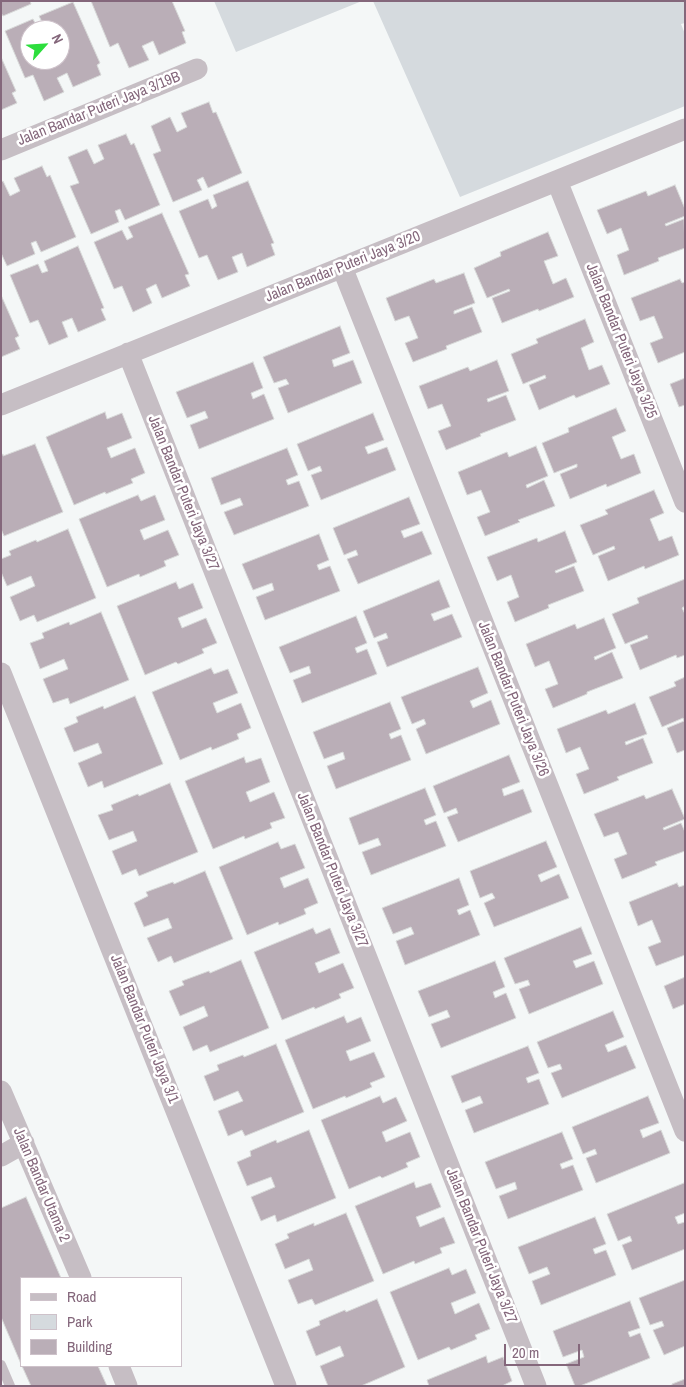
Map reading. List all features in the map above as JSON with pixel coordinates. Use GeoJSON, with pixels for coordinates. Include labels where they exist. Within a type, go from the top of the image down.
{"type":"FeatureCollection","features":[{"type":"Feature","properties":{"kind":"street","name":"Jalan Bandar Puteri Jaya 3/19B"},"geometry":{"type":"LineString","coordinates":[[1,150],[197,69]]}},
{"type":"Feature","properties":{"kind":"street","name":"Jalan Bandar Puteri Jaya 3/20"},"geometry":{"type":"LineString","coordinates":[[1,405],[685,129]]}},
{"type":"Feature","properties":{"kind":"street","name":"Jalan Bandar Puteri Jaya 3/25"},"geometry":{"type":"LineString","coordinates":[[557,181],[685,502]]}},
{"type":"Feature","properties":{"kind":"street","name":"Jalan Bandar Puteri Jaya 3/26"},"geometry":{"type":"LineString","coordinates":[[342,267],[685,1131]]}},
{"type":"Feature","properties":{"kind":"street","name":"Jalan Bandar Puteri Jaya 3/27"},"geometry":{"type":"LineString","coordinates":[[128,353],[536,1386]]}},
{"type":"Feature","properties":{"kind":"street","name":"Jalan Bandar Puteri Jaya 3/1"},"geometry":{"type":"LineString","coordinates":[[1,673],[286,1386]]}},
{"type":"Feature","properties":{"kind":"street","name":"Jalan Bandar Utama 2"},"geometry":{"type":"LineString","coordinates":[[1,1091],[81,1277]]}},
{"type":"Feature","properties":{"kind":"street"},"geometry":{"type":"LineString","coordinates":[[1,1156],[24,1143]]}},
{"type":"Feature","properties":{"kind":"street"},"geometry":{"type":"LineString","coordinates":[[119,1367],[127,1386]]}},
{"type":"Feature","properties":{"kind":"lane"},"geometry":{"type":"LineString","coordinates":[[1,1365],[10,1386]]}},
{"type":"Feature","properties":{"kind":"green space"},"geometry":{"type":"Polygon","coordinates":[[[214,1],[362,1],[236,52],[214,1]]]}},
{"type":"Feature","properties":{"kind":"green space"},"geometry":{"type":"Polygon","coordinates":[[[373,1],[685,1],[685,23],[681,24],[685,34],[685,106],[460,197],[373,1]]]}},
{"type":"Feature","properties":{"kind":"building"},"geometry":{"type":"Polygon","coordinates":[[[1,1],[30,1],[31,4],[3,16],[1,13],[1,1]]]}},
{"type":"Feature","properties":{"kind":"building"},"geometry":{"type":"Polygon","coordinates":[[[91,1],[172,1],[185,31],[182,32],[186,43],[159,55],[153,41],[142,46],[149,60],[129,68],[118,43],[110,47],[91,1]]]}},
{"type":"Feature","properties":{"kind":"building"},"geometry":{"type":"Polygon","coordinates":[[[73,2],[100,63],[97,65],[101,75],[73,87],[67,73],[57,78],[64,92],[44,101],[33,75],[25,78],[22,70],[70,70],[70,20],[41,20],[39,16],[73,2]]]}},
{"type":"Feature","properties":{"kind":"building"},"geometry":{"type":"Polygon","coordinates":[[[20,25],[20,66],[5,31],[20,25]]]}},
{"type":"Feature","properties":{"kind":"building"},"geometry":{"type":"Polygon","coordinates":[[[1,57],[16,91],[12,93],[17,103],[1,110],[1,57]]]}},
{"type":"Feature","properties":{"kind":"building"},"geometry":{"type":"Polygon","coordinates":[[[209,102],[213,113],[216,112],[242,173],[208,188],[203,177],[197,180],[202,190],[173,202],[153,154],[161,151],[151,126],[170,117],[177,132],[187,127],[181,113],[209,102]]]}},
{"type":"Feature","properties":{"kind":"building"},"geometry":{"type":"Polygon","coordinates":[[[126,134],[131,145],[134,143],[160,205],[125,220],[120,209],[115,211],[119,222],[91,234],[70,186],[79,183],[68,157],[87,149],[94,164],[104,159],[98,145],[126,134]]]}},
{"type":"Feature","properties":{"kind":"building"},"geometry":{"type":"Polygon","coordinates":[[[42,166],[47,177],[50,175],[76,237],[41,252],[36,241],[31,243],[35,254],[7,266],[1,253],[1,182],[3,181],[10,196],[20,191],[14,178],[42,166]]]}},
{"type":"Feature","properties":{"kind":"building"},"geometry":{"type":"Polygon","coordinates":[[[248,181],[274,243],[271,244],[275,255],[247,267],[242,253],[232,257],[238,272],[218,280],[207,255],[199,258],[179,211],[208,199],[212,209],[217,206],[213,195],[248,181]]]}},
{"type":"Feature","properties":{"kind":"building"},"geometry":{"type":"Polygon","coordinates":[[[675,185],[685,209],[685,216],[665,224],[666,226],[684,219],[685,248],[658,258],[659,261],[624,275],[617,255],[629,250],[621,228],[607,234],[597,210],[646,191],[648,196],[675,185]]]}},
{"type":"Feature","properties":{"kind":"building"},"geometry":{"type":"Polygon","coordinates":[[[162,213],[189,274],[185,275],[190,286],[162,298],[156,284],[146,289],[152,303],[133,312],[122,286],[114,289],[94,242],[122,230],[127,240],[133,237],[128,227],[162,213]]]}},
{"type":"Feature","properties":{"kind":"building"},"geometry":{"type":"Polygon","coordinates":[[[548,232],[558,256],[544,261],[553,284],[566,278],[574,297],[502,323],[492,298],[510,291],[509,289],[487,298],[474,268],[501,256],[500,252],[548,232]]]}},
{"type":"Feature","properties":{"kind":"building"},"geometry":{"type":"Polygon","coordinates":[[[78,246],[104,308],[101,309],[106,320],[78,332],[72,318],[62,322],[68,337],[49,345],[38,320],[30,323],[10,275],[38,264],[42,273],[48,271],[44,261],[78,246]]]}},
{"type":"Feature","properties":{"kind":"building"},"geometry":{"type":"Polygon","coordinates":[[[464,273],[475,303],[454,311],[454,314],[472,307],[482,332],[446,346],[447,349],[413,362],[405,343],[418,338],[409,316],[395,321],[386,298],[434,279],[436,283],[464,273]]]}},
{"type":"Feature","properties":{"kind":"building"},"geometry":{"type":"Polygon","coordinates":[[[680,279],[682,283],[685,282],[685,352],[658,363],[650,343],[663,338],[654,316],[640,321],[631,298],[680,279]]]}},
{"type":"Feature","properties":{"kind":"building"},"geometry":{"type":"Polygon","coordinates":[[[1,295],[19,336],[15,338],[20,349],[1,357],[1,295]]]}},
{"type":"Feature","properties":{"kind":"building"},"geometry":{"type":"Polygon","coordinates":[[[585,319],[594,342],[581,348],[589,370],[602,365],[610,384],[576,398],[574,395],[539,410],[529,385],[546,378],[545,375],[523,384],[511,354],[538,343],[536,339],[585,319]]]}},
{"type":"Feature","properties":{"kind":"building"},"geometry":{"type":"Polygon","coordinates":[[[340,326],[350,353],[332,360],[334,367],[353,360],[362,383],[288,413],[278,388],[289,384],[286,379],[274,383],[263,357],[340,326]]]}},
{"type":"Feature","properties":{"kind":"building"},"geometry":{"type":"Polygon","coordinates":[[[497,360],[509,391],[487,399],[488,402],[506,395],[516,420],[446,450],[438,431],[451,426],[442,404],[428,409],[419,386],[468,367],[470,371],[497,360]]]}},
{"type":"Feature","properties":{"kind":"building"},"geometry":{"type":"Polygon","coordinates":[[[253,362],[263,388],[251,393],[253,399],[264,394],[274,419],[199,449],[190,425],[208,418],[205,411],[187,418],[176,392],[253,362]]]}},
{"type":"Feature","properties":{"kind":"building"},"geometry":{"type":"Polygon","coordinates":[[[685,378],[685,405],[679,407],[670,384],[685,378]]]}},
{"type":"Feature","properties":{"kind":"building"},"geometry":{"type":"Polygon","coordinates":[[[616,408],[626,431],[612,437],[621,459],[634,454],[641,473],[607,487],[606,484],[570,499],[560,474],[577,467],[577,464],[554,473],[542,443],[569,432],[568,428],[616,408]]]}},
{"type":"Feature","properties":{"kind":"building"},"geometry":{"type":"Polygon","coordinates":[[[105,412],[107,419],[122,413],[132,438],[107,448],[111,458],[135,448],[145,473],[131,479],[133,483],[74,505],[46,437],[105,412]]]}},
{"type":"Feature","properties":{"kind":"building"},"geometry":{"type":"Polygon","coordinates":[[[373,413],[384,440],[365,447],[368,454],[387,447],[396,470],[321,500],[311,475],[322,471],[320,466],[308,471],[297,444],[373,413]]]}},
{"type":"Feature","properties":{"kind":"building"},"geometry":{"type":"Polygon","coordinates":[[[35,444],[63,512],[4,536],[1,529],[1,455],[3,454],[3,456],[35,444]]]}},
{"type":"Feature","properties":{"kind":"building"},"geometry":{"type":"Polygon","coordinates":[[[536,446],[548,476],[526,485],[527,488],[544,480],[555,506],[518,520],[520,522],[485,536],[477,517],[490,512],[481,490],[467,495],[458,472],[507,452],[509,457],[536,446]]]}},
{"type":"Feature","properties":{"kind":"building"},"geometry":{"type":"Polygon","coordinates":[[[287,448],[298,475],[286,480],[288,485],[299,481],[309,506],[234,535],[224,512],[243,505],[240,498],[221,505],[211,478],[287,448]]]}},
{"type":"Feature","properties":{"kind":"building"},"geometry":{"type":"Polygon","coordinates":[[[654,490],[664,513],[650,519],[659,541],[672,536],[679,555],[645,569],[644,566],[608,581],[598,556],[615,549],[614,546],[593,555],[580,525],[608,514],[605,510],[654,490]]]}},
{"type":"Feature","properties":{"kind":"building"},"geometry":{"type":"Polygon","coordinates":[[[138,495],[141,501],[155,495],[165,520],[140,530],[144,540],[168,530],[179,555],[164,561],[166,566],[140,577],[139,574],[107,587],[79,519],[138,495]]]}},
{"type":"Feature","properties":{"kind":"building"},"geometry":{"type":"Polygon","coordinates":[[[409,497],[420,524],[401,531],[404,538],[422,531],[432,554],[358,584],[347,559],[358,555],[356,550],[344,555],[333,528],[409,497]]]}},
{"type":"Feature","properties":{"kind":"building"},"geometry":{"type":"Polygon","coordinates":[[[68,529],[96,598],[37,622],[34,615],[20,621],[10,597],[35,586],[31,576],[7,586],[1,572],[1,559],[11,555],[9,551],[68,529]]]}},
{"type":"Feature","properties":{"kind":"building"},"geometry":{"type":"Polygon","coordinates":[[[565,531],[577,562],[555,571],[556,573],[574,566],[584,591],[548,605],[549,608],[515,622],[507,602],[519,597],[511,575],[497,581],[487,557],[537,538],[538,542],[565,531]]]}},
{"type":"Feature","properties":{"kind":"building"},"geometry":{"type":"Polygon","coordinates":[[[319,534],[329,560],[317,565],[319,570],[330,566],[340,591],[265,620],[256,597],[274,590],[272,583],[253,590],[242,564],[319,534]]]}},
{"type":"Feature","properties":{"kind":"building"},"geometry":{"type":"Polygon","coordinates":[[[685,579],[685,606],[682,608],[685,614],[685,655],[677,658],[676,655],[640,670],[630,645],[648,638],[647,635],[625,644],[612,614],[639,603],[637,598],[685,579]]]}},
{"type":"Feature","properties":{"kind":"building"},"geometry":{"type":"Polygon","coordinates":[[[439,580],[450,607],[431,614],[434,621],[452,614],[462,637],[387,667],[377,642],[388,638],[386,633],[374,638],[363,611],[439,580]]]}},
{"type":"Feature","properties":{"kind":"building"},"geometry":{"type":"Polygon","coordinates":[[[176,582],[179,589],[193,583],[203,608],[178,618],[182,628],[206,618],[217,643],[202,649],[204,653],[145,675],[117,606],[176,582]]]}},
{"type":"Feature","properties":{"kind":"building"},"geometry":{"type":"Polygon","coordinates":[[[101,612],[129,680],[70,704],[68,698],[53,703],[43,679],[68,669],[64,659],[40,669],[30,643],[44,638],[42,633],[69,622],[70,625],[101,612]]]}},
{"type":"Feature","properties":{"kind":"building"},"geometry":{"type":"Polygon","coordinates":[[[356,616],[367,643],[355,648],[357,653],[367,649],[377,674],[302,703],[293,680],[311,673],[309,666],[290,673],[279,647],[356,616]]]}},
{"type":"Feature","properties":{"kind":"building"},"geometry":{"type":"Polygon","coordinates":[[[604,618],[616,648],[594,657],[595,660],[612,652],[623,678],[553,708],[545,689],[558,684],[549,661],[535,667],[526,644],[575,624],[577,629],[604,618]]]}},
{"type":"Feature","properties":{"kind":"building"},"geometry":{"type":"Polygon","coordinates":[[[478,667],[488,693],[470,701],[473,708],[491,700],[500,724],[426,754],[416,729],[426,724],[424,719],[412,724],[401,697],[478,667]]]}},
{"type":"Feature","properties":{"kind":"building"},"geometry":{"type":"Polygon","coordinates":[[[211,668],[214,674],[228,669],[238,693],[213,703],[217,713],[241,703],[251,728],[237,734],[239,739],[212,750],[211,747],[180,760],[152,692],[211,668]]]}},
{"type":"Feature","properties":{"kind":"building"},"geometry":{"type":"Polygon","coordinates":[[[685,677],[685,750],[677,753],[667,728],[684,721],[683,718],[662,727],[649,697],[676,686],[674,682],[685,677]]]}},
{"type":"Feature","properties":{"kind":"building"},"geometry":{"type":"Polygon","coordinates":[[[135,696],[163,764],[104,788],[102,781],[88,787],[78,763],[102,753],[98,743],[74,752],[64,728],[78,722],[76,717],[103,706],[104,709],[135,696]]]}},
{"type":"Feature","properties":{"kind":"building"},"geometry":{"type":"Polygon","coordinates":[[[390,702],[401,729],[389,734],[391,739],[401,735],[411,760],[336,789],[327,766],[345,759],[343,752],[324,759],[313,732],[390,702]]]}},
{"type":"Feature","properties":{"kind":"building"},"geometry":{"type":"Polygon","coordinates":[[[635,703],[647,734],[625,742],[626,745],[643,738],[653,763],[617,777],[619,780],[584,794],[576,774],[589,769],[580,747],[566,753],[557,729],[606,710],[608,714],[635,703]]]}},
{"type":"Feature","properties":{"kind":"building"},"geometry":{"type":"Polygon","coordinates":[[[509,755],[520,782],[502,789],[504,796],[523,789],[532,812],[458,842],[447,817],[458,813],[456,808],[444,813],[433,786],[509,755]]]}},
{"type":"Feature","properties":{"kind":"building"},"geometry":{"type":"Polygon","coordinates":[[[244,757],[246,763],[261,758],[270,782],[246,792],[250,802],[274,792],[285,818],[270,823],[272,828],[245,839],[244,836],[213,849],[185,781],[244,757]]]}},
{"type":"Feature","properties":{"kind":"building"},"geometry":{"type":"Polygon","coordinates":[[[170,783],[198,852],[139,876],[136,869],[122,875],[112,851],[137,841],[133,831],[109,840],[98,815],[113,810],[111,805],[170,783]]]}},
{"type":"Feature","properties":{"kind":"building"},"geometry":{"type":"Polygon","coordinates":[[[425,788],[436,815],[424,820],[426,825],[436,821],[446,846],[371,875],[362,852],[381,845],[378,838],[359,845],[349,818],[425,788]]]}},
{"type":"Feature","properties":{"kind":"building"},"geometry":{"type":"Polygon","coordinates":[[[672,789],[685,819],[663,828],[664,830],[681,823],[685,832],[685,851],[655,862],[657,865],[622,879],[614,859],[627,854],[618,832],[604,837],[594,814],[644,795],[646,799],[672,789]]]}},
{"type":"Feature","properties":{"kind":"building"},"geometry":{"type":"Polygon","coordinates":[[[546,841],[557,867],[538,875],[541,882],[559,874],[569,898],[494,927],[484,903],[495,898],[492,893],[480,898],[470,871],[546,841]]]}},
{"type":"Feature","properties":{"kind":"building"},"geometry":{"type":"Polygon","coordinates":[[[278,842],[281,849],[295,844],[305,868],[280,878],[284,888],[308,878],[318,903],[304,909],[306,914],[279,925],[278,922],[247,935],[219,867],[278,842]]]}},
{"type":"Feature","properties":{"kind":"building"},"geometry":{"type":"Polygon","coordinates":[[[205,871],[233,939],[174,963],[171,956],[158,962],[147,938],[172,928],[168,918],[144,927],[134,903],[148,896],[146,892],[173,882],[174,884],[205,871]]]}},
{"type":"Feature","properties":{"kind":"building"},"geometry":{"type":"Polygon","coordinates":[[[459,878],[469,905],[457,910],[459,915],[470,910],[480,935],[405,965],[396,941],[414,934],[411,927],[393,934],[382,908],[459,878]]]}},
{"type":"Feature","properties":{"kind":"building"},"geometry":{"type":"Polygon","coordinates":[[[677,883],[679,887],[685,885],[685,955],[656,966],[648,947],[661,942],[652,920],[638,926],[629,902],[677,883]]]}},
{"type":"Feature","properties":{"kind":"building"},"geometry":{"type":"Polygon","coordinates":[[[581,927],[592,954],[573,961],[576,968],[594,961],[603,984],[529,1014],[519,989],[530,985],[528,980],[515,984],[504,958],[581,927]]]}},
{"type":"Feature","properties":{"kind":"building"},"geometry":{"type":"Polygon","coordinates":[[[313,928],[316,934],[330,928],[340,953],[315,963],[319,973],[343,963],[354,988],[339,994],[341,998],[282,1020],[254,952],[313,928]]]}},
{"type":"Feature","properties":{"kind":"building"},"geometry":{"type":"Polygon","coordinates":[[[241,960],[269,1028],[210,1052],[207,1045],[193,1051],[183,1027],[208,1016],[204,1006],[180,1016],[169,991],[184,985],[182,981],[209,971],[210,973],[241,960]]]}},
{"type":"Feature","properties":{"kind":"building"},"geometry":{"type":"Polygon","coordinates":[[[495,961],[505,987],[493,992],[495,998],[506,993],[516,1018],[441,1048],[431,1024],[450,1017],[447,1010],[429,1017],[418,991],[495,961]]]}},
{"type":"Feature","properties":{"kind":"building"},"geometry":{"type":"Polygon","coordinates":[[[685,977],[685,1004],[673,1009],[664,986],[685,977]]]}},
{"type":"Feature","properties":{"kind":"building"},"geometry":{"type":"Polygon","coordinates":[[[613,1011],[624,1037],[605,1045],[608,1052],[626,1045],[636,1068],[562,1098],[551,1073],[562,1069],[560,1064],[548,1068],[537,1042],[613,1011]]]}},
{"type":"Feature","properties":{"kind":"building"},"geometry":{"type":"Polygon","coordinates":[[[344,1016],[347,1023],[361,1017],[371,1041],[346,1051],[350,1061],[374,1052],[385,1077],[370,1083],[372,1087],[313,1109],[285,1040],[344,1016]]]}},
{"type":"Feature","properties":{"kind":"building"},"geometry":{"type":"Polygon","coordinates":[[[276,1044],[304,1112],[245,1136],[242,1130],[228,1136],[218,1111],[243,1101],[238,1091],[214,1101],[204,1076],[219,1070],[217,1065],[243,1055],[244,1057],[276,1044]]]}},
{"type":"Feature","properties":{"kind":"building"},"geometry":{"type":"Polygon","coordinates":[[[528,1046],[539,1073],[526,1078],[528,1083],[539,1079],[549,1104],[474,1133],[465,1110],[483,1103],[480,1096],[462,1103],[451,1076],[528,1046]]]}},
{"type":"Feature","properties":{"kind":"building"},"geometry":{"type":"Polygon","coordinates":[[[380,1096],[383,1103],[396,1097],[407,1121],[382,1132],[386,1142],[410,1132],[420,1157],[406,1163],[408,1167],[349,1189],[321,1120],[380,1096]]]}},
{"type":"Feature","properties":{"kind":"building"},"geometry":{"type":"Polygon","coordinates":[[[648,1096],[659,1123],[640,1130],[643,1138],[661,1130],[670,1153],[596,1183],[586,1158],[597,1154],[595,1149],[583,1154],[572,1127],[648,1096]]]}},
{"type":"Feature","properties":{"kind":"building"},"geometry":{"type":"Polygon","coordinates":[[[309,1130],[336,1198],[277,1222],[275,1215],[261,1221],[251,1197],[275,1187],[271,1177],[247,1186],[237,1162],[251,1156],[250,1151],[276,1140],[277,1143],[309,1130]]]}},
{"type":"Feature","properties":{"kind":"building"},"geometry":{"type":"Polygon","coordinates":[[[562,1132],[573,1159],[560,1164],[562,1169],[573,1165],[583,1190],[508,1219],[499,1196],[517,1189],[515,1182],[496,1189],[485,1162],[562,1132]]]}},
{"type":"Feature","properties":{"kind":"building"},"geometry":{"type":"Polygon","coordinates":[[[414,1182],[416,1188],[431,1183],[441,1207],[416,1217],[420,1227],[444,1217],[455,1243],[440,1248],[442,1253],[415,1264],[414,1261],[383,1274],[355,1206],[414,1182]]]}},
{"type":"Feature","properties":{"kind":"building"},"geometry":{"type":"Polygon","coordinates":[[[684,1183],[685,1213],[675,1217],[678,1224],[685,1222],[685,1249],[632,1270],[622,1245],[632,1241],[630,1236],[618,1241],[607,1214],[684,1183]]]}},
{"type":"Feature","properties":{"kind":"building"},"geometry":{"type":"Polygon","coordinates":[[[26,1197],[61,1277],[20,1277],[20,1362],[1,1317],[1,1208],[26,1197]]]}},
{"type":"Feature","properties":{"kind":"building"},"geometry":{"type":"Polygon","coordinates":[[[346,1213],[374,1281],[315,1305],[312,1299],[298,1304],[288,1280],[313,1270],[309,1259],[285,1269],[275,1244],[289,1238],[287,1234],[314,1223],[314,1226],[346,1213]]]}},
{"type":"Feature","properties":{"kind":"building"},"geometry":{"type":"Polygon","coordinates":[[[595,1217],[606,1244],[593,1249],[595,1254],[606,1250],[616,1275],[541,1305],[532,1281],[550,1274],[547,1267],[529,1274],[518,1247],[595,1217]]]}},
{"type":"Feature","properties":{"kind":"building"},"geometry":{"type":"Polygon","coordinates":[[[449,1268],[452,1275],[466,1269],[476,1293],[451,1303],[455,1314],[479,1303],[490,1329],[475,1335],[477,1339],[451,1350],[449,1347],[418,1360],[390,1292],[449,1268]]]}},
{"type":"Feature","properties":{"kind":"building"},"geometry":{"type":"Polygon","coordinates":[[[685,1280],[685,1346],[664,1355],[653,1330],[664,1326],[662,1321],[650,1325],[639,1298],[685,1280]]]}},
{"type":"Feature","properties":{"kind":"building"},"geometry":{"type":"Polygon","coordinates":[[[377,1299],[405,1367],[361,1386],[328,1386],[320,1366],[344,1356],[340,1346],[316,1356],[306,1331],[320,1325],[319,1321],[377,1299]]]}},
{"type":"Feature","properties":{"kind":"building"},"geometry":{"type":"Polygon","coordinates":[[[630,1301],[640,1328],[628,1332],[630,1337],[640,1333],[650,1358],[580,1386],[575,1386],[566,1364],[584,1357],[582,1350],[563,1357],[553,1331],[630,1301]]]}},
{"type":"Feature","properties":{"kind":"building"},"geometry":{"type":"Polygon","coordinates":[[[486,1356],[488,1363],[503,1357],[512,1381],[502,1386],[429,1386],[427,1380],[486,1356]]]}},
{"type":"Feature","properties":{"kind":"building"},"geometry":{"type":"Polygon","coordinates":[[[22,1367],[98,1367],[107,1386],[31,1386],[22,1367]]]}},
{"type":"Feature","properties":{"kind":"building"},"geometry":{"type":"Polygon","coordinates":[[[685,1379],[685,1386],[672,1386],[672,1384],[685,1379]]]}}]}
